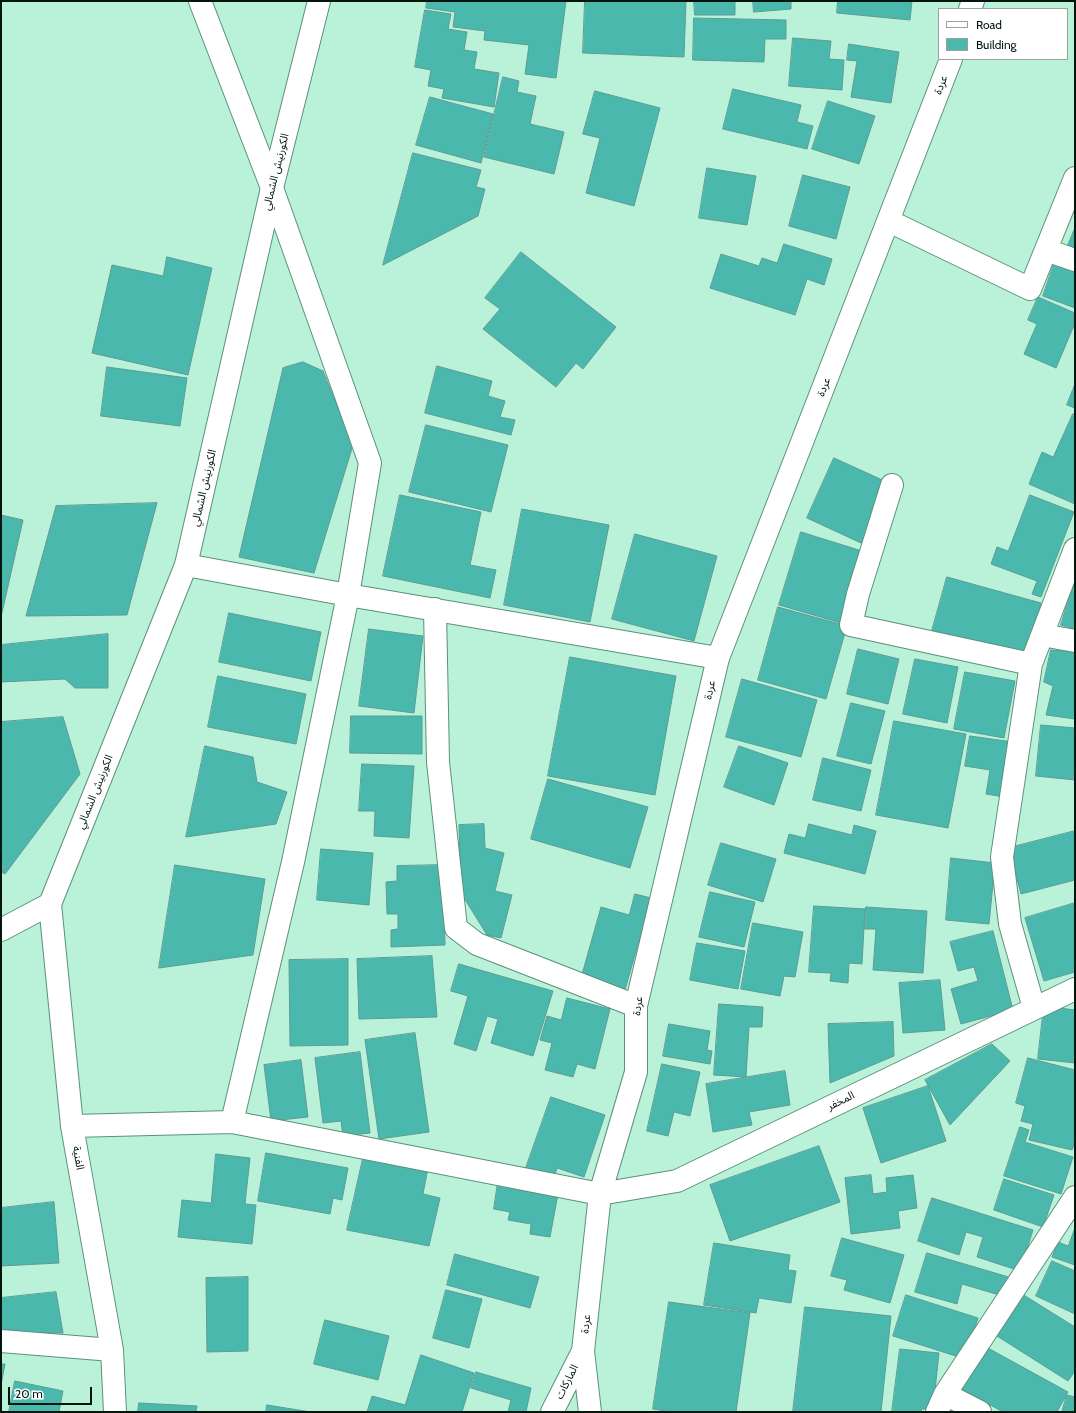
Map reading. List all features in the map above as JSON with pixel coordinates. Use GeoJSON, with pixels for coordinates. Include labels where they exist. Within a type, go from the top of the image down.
{"type":"FeatureCollection","features":[{"type":"Feature","properties":{"kind":"street"},"geometry":{"type":"LineString","coordinates":[[200,1],[272,188],[370,463],[348,596],[293,862],[232,1122]]}},
{"type":"Feature","properties":{"kind":"street","name":"الكورنيش الشمالي"},"geometry":{"type":"LineString","coordinates":[[50,904],[186,566],[272,188],[319,1]]}},
{"type":"Feature","properties":{"kind":"street","name":"عردة"},"geometry":{"type":"LineString","coordinates":[[583,1352],[600,1194],[636,1072],[636,1006],[718,658],[951,60]]}},
{"type":"Feature","properties":{"kind":"street"},"geometry":{"type":"LineString","coordinates":[[889,221],[1030,289],[1075,178]]}},
{"type":"Feature","properties":{"kind":"street"},"geometry":{"type":"LineString","coordinates":[[1046,250],[1075,260]]}},
{"type":"Feature","properties":{"kind":"street"},"geometry":{"type":"LineString","coordinates":[[892,485],[858,594],[851,625],[1031,664]]}},
{"type":"Feature","properties":{"kind":"street"},"geometry":{"type":"LineString","coordinates":[[1034,1008],[1010,924],[1002,857],[1031,664],[1075,549]]}},
{"type":"Feature","properties":{"kind":"street"},"geometry":{"type":"LineString","coordinates":[[186,566],[348,596],[435,609],[718,658]]}},
{"type":"Feature","properties":{"kind":"street"},"geometry":{"type":"LineString","coordinates":[[435,609],[438,762],[456,928],[477,944],[636,1006]]}},
{"type":"Feature","properties":{"kind":"street"},"geometry":{"type":"LineString","coordinates":[[1042,635],[1075,641]]}},
{"type":"Feature","properties":{"kind":"street"},"geometry":{"type":"LineString","coordinates":[[1,930],[50,904]]}},
{"type":"Feature","properties":{"kind":"street","name":"الفنية"},"geometry":{"type":"LineString","coordinates":[[50,904],[72,1126],[112,1350],[115,1412]]}},
{"type":"Feature","properties":{"kind":"street","name":"المخفر"},"geometry":{"type":"LineString","coordinates":[[600,1194],[677,1181],[1075,989]]}},
{"type":"Feature","properties":{"kind":"street"},"geometry":{"type":"LineString","coordinates":[[72,1126],[232,1122],[600,1194]]}},
{"type":"Feature","properties":{"kind":"street"},"geometry":{"type":"LineString","coordinates":[[980,1412],[941,1403],[1075,1197]]}},
{"type":"Feature","properties":{"kind":"street"},"geometry":{"type":"LineString","coordinates":[[1,1341],[112,1350]]}},
{"type":"Feature","properties":{"kind":"street"},"geometry":{"type":"LineString","coordinates":[[583,1352],[590,1412]]}},
{"type":"Feature","properties":{"kind":"street","name":"الماركات"},"geometry":{"type":"LineString","coordinates":[[552,1412],[583,1352]]}},
{"type":"Feature","properties":{"kind":"building"},"geometry":{"type":"Polygon","coordinates":[[[427,1],[566,1],[556,78],[525,74],[529,45],[484,40],[485,31],[453,27],[455,12],[426,8],[427,1]]]}},
{"type":"Feature","properties":{"kind":"building"},"geometry":{"type":"Polygon","coordinates":[[[585,1],[686,1],[684,57],[583,53],[585,1]]]}},
{"type":"Feature","properties":{"kind":"building"},"geometry":{"type":"Polygon","coordinates":[[[694,1],[735,1],[735,15],[695,15],[694,1]]]}},
{"type":"Feature","properties":{"kind":"building"},"geometry":{"type":"Polygon","coordinates":[[[753,1],[791,1],[791,9],[754,12],[753,1]]]}},
{"type":"Feature","properties":{"kind":"building"},"geometry":{"type":"Polygon","coordinates":[[[838,1],[912,1],[910,20],[837,13],[838,1]]]}},
{"type":"Feature","properties":{"kind":"building"},"geometry":{"type":"Polygon","coordinates":[[[425,10],[451,14],[448,29],[467,32],[464,50],[477,52],[474,69],[499,73],[494,107],[442,98],[444,89],[428,86],[431,70],[415,67],[425,10]]]}},
{"type":"Feature","properties":{"kind":"building"},"geometry":{"type":"Polygon","coordinates":[[[694,18],[786,20],[786,39],[765,39],[764,62],[693,60],[694,18]]]}},
{"type":"Feature","properties":{"kind":"building"},"geometry":{"type":"Polygon","coordinates":[[[793,38],[831,41],[829,59],[844,60],[842,90],[789,86],[793,38]]]}},
{"type":"Feature","properties":{"kind":"building"},"geometry":{"type":"Polygon","coordinates":[[[849,44],[899,52],[891,103],[851,97],[857,61],[847,60],[849,44]]]}},
{"type":"Feature","properties":{"kind":"building"},"geometry":{"type":"Polygon","coordinates":[[[503,77],[519,81],[517,92],[536,96],[530,124],[564,132],[554,174],[484,157],[503,77]]]}},
{"type":"Feature","properties":{"kind":"building"},"geometry":{"type":"Polygon","coordinates":[[[733,89],[801,105],[797,122],[813,126],[807,149],[723,129],[733,89]]]}},
{"type":"Feature","properties":{"kind":"building"},"geometry":{"type":"Polygon","coordinates":[[[595,91],[660,108],[634,206],[586,193],[600,138],[583,134],[595,91]]]}},
{"type":"Feature","properties":{"kind":"building"},"geometry":{"type":"Polygon","coordinates":[[[430,97],[493,114],[481,163],[416,145],[430,97]]]}},
{"type":"Feature","properties":{"kind":"building"},"geometry":{"type":"Polygon","coordinates":[[[828,101],[875,116],[859,164],[812,149],[828,101]]]}},
{"type":"Feature","properties":{"kind":"building"},"geometry":{"type":"Polygon","coordinates":[[[413,153],[481,170],[476,187],[485,189],[478,216],[383,265],[413,153]]]}},
{"type":"Feature","properties":{"kind":"building"},"geometry":{"type":"Polygon","coordinates":[[[707,168],[756,176],[747,225],[699,218],[707,168]]]}},
{"type":"Feature","properties":{"kind":"building"},"geometry":{"type":"Polygon","coordinates":[[[803,175],[850,187],[836,239],[789,226],[803,175]]]}},
{"type":"Feature","properties":{"kind":"building"},"geometry":{"type":"Polygon","coordinates":[[[1075,228],[1075,253],[1066,250],[1075,228]]]}},
{"type":"Feature","properties":{"kind":"building"},"geometry":{"type":"Polygon","coordinates":[[[784,244],[832,259],[824,285],[807,279],[795,315],[710,288],[721,254],[759,266],[762,258],[777,263],[784,244]]]}},
{"type":"Feature","properties":{"kind":"building"},"geometry":{"type":"Polygon","coordinates":[[[521,252],[616,327],[583,369],[576,363],[556,387],[483,329],[500,309],[485,298],[521,252]]]}},
{"type":"Feature","properties":{"kind":"building"},"geometry":{"type":"Polygon","coordinates":[[[167,257],[212,268],[188,375],[92,353],[112,265],[163,276],[167,257]]]}},
{"type":"Feature","properties":{"kind":"building"},"geometry":{"type":"Polygon","coordinates":[[[1055,261],[1075,268],[1075,308],[1043,296],[1055,261]]]}},
{"type":"Feature","properties":{"kind":"building"},"geometry":{"type":"Polygon","coordinates":[[[1038,297],[1075,313],[1075,323],[1056,368],[1024,354],[1037,324],[1028,320],[1038,297]]]}},
{"type":"Feature","properties":{"kind":"building"},"geometry":{"type":"Polygon","coordinates":[[[303,362],[323,371],[353,445],[314,573],[239,557],[283,368],[303,362]]]}},
{"type":"Feature","properties":{"kind":"building"},"geometry":{"type":"Polygon","coordinates":[[[437,366],[492,381],[488,396],[505,401],[500,417],[515,420],[511,435],[425,413],[437,366]]]}},
{"type":"Feature","properties":{"kind":"building"},"geometry":{"type":"Polygon","coordinates":[[[107,367],[187,378],[180,426],[101,416],[107,367]]]}},
{"type":"Feature","properties":{"kind":"building"},"geometry":{"type":"Polygon","coordinates":[[[1075,384],[1075,408],[1067,405],[1075,384]]]}},
{"type":"Feature","properties":{"kind":"building"},"geometry":{"type":"Polygon","coordinates":[[[1073,414],[1075,415],[1075,504],[1029,484],[1042,452],[1053,457],[1073,414]]]}},
{"type":"Feature","properties":{"kind":"building"},"geometry":{"type":"Polygon","coordinates":[[[426,425],[508,445],[491,512],[409,492],[426,425]]]}},
{"type":"Feature","properties":{"kind":"building"},"geometry":{"type":"Polygon","coordinates":[[[834,458],[889,483],[861,543],[807,518],[834,458]]]}},
{"type":"Feature","properties":{"kind":"building"},"geometry":{"type":"Polygon","coordinates":[[[400,495],[481,512],[470,565],[496,570],[490,598],[383,576],[400,495]]]}},
{"type":"Feature","properties":{"kind":"building"},"geometry":{"type":"Polygon","coordinates":[[[1030,495],[1074,512],[1041,597],[1032,594],[1037,581],[991,564],[997,547],[1008,551],[1030,495]]]}},
{"type":"Feature","properties":{"kind":"building"},"geometry":{"type":"Polygon","coordinates":[[[157,503],[127,615],[26,616],[56,506],[157,503]]]}},
{"type":"Feature","properties":{"kind":"building"},"geometry":{"type":"Polygon","coordinates":[[[522,509],[609,525],[590,622],[504,605],[522,509]]]}},
{"type":"Feature","properties":{"kind":"building"},"geometry":{"type":"Polygon","coordinates":[[[1,515],[23,520],[1,617],[1,515]]]}},
{"type":"Feature","properties":{"kind":"building"},"geometry":{"type":"Polygon","coordinates":[[[801,532],[862,551],[841,623],[779,605],[801,532]]]}},
{"type":"Feature","properties":{"kind":"building"},"geometry":{"type":"Polygon","coordinates":[[[635,534],[717,556],[694,641],[612,619],[635,534]]]}},
{"type":"Feature","properties":{"kind":"building"},"geometry":{"type":"Polygon","coordinates":[[[947,577],[1041,603],[1025,658],[932,631],[947,577]]]}},
{"type":"Feature","properties":{"kind":"building"},"geometry":{"type":"Polygon","coordinates":[[[1075,579],[1075,629],[1061,625],[1075,579]]]}},
{"type":"Feature","properties":{"kind":"building"},"geometry":{"type":"Polygon","coordinates":[[[778,607],[847,626],[826,699],[758,680],[778,607]]]}},
{"type":"Feature","properties":{"kind":"building"},"geometry":{"type":"Polygon","coordinates":[[[229,613],[321,632],[311,681],[219,662],[229,613]]]}},
{"type":"Feature","properties":{"kind":"building"},"geometry":{"type":"Polygon","coordinates":[[[369,629],[423,636],[414,713],[359,706],[369,629]]]}},
{"type":"Feature","properties":{"kind":"building"},"geometry":{"type":"Polygon","coordinates":[[[108,634],[108,688],[75,688],[65,679],[1,682],[1,645],[108,634]]]}},
{"type":"Feature","properties":{"kind":"building"},"geometry":{"type":"Polygon","coordinates":[[[858,649],[899,659],[888,704],[847,694],[858,649]]]}},
{"type":"Feature","properties":{"kind":"building"},"geometry":{"type":"Polygon","coordinates":[[[1051,650],[1075,652],[1075,719],[1046,715],[1053,686],[1044,682],[1051,650]]]}},
{"type":"Feature","properties":{"kind":"building"},"geometry":{"type":"Polygon","coordinates":[[[570,657],[676,676],[655,795],[548,776],[570,657]]]}},
{"type":"Feature","properties":{"kind":"building"},"geometry":{"type":"Polygon","coordinates":[[[915,659],[958,667],[947,723],[903,714],[915,659]]]}},
{"type":"Feature","properties":{"kind":"building"},"geometry":{"type":"Polygon","coordinates":[[[965,672],[1015,681],[1004,738],[954,729],[965,672]]]}},
{"type":"Feature","properties":{"kind":"building"},"geometry":{"type":"Polygon","coordinates":[[[218,676],[306,694],[296,744],[208,727],[218,676]]]}},
{"type":"Feature","properties":{"kind":"building"},"geometry":{"type":"Polygon","coordinates":[[[742,679],[817,700],[801,757],[726,737],[742,679]]]}},
{"type":"Feature","properties":{"kind":"building"},"geometry":{"type":"Polygon","coordinates":[[[851,703],[885,711],[871,764],[837,756],[851,703]]]}},
{"type":"Feature","properties":{"kind":"building"},"geometry":{"type":"Polygon","coordinates":[[[351,716],[422,716],[422,754],[350,753],[351,716]]]}},
{"type":"Feature","properties":{"kind":"building"},"geometry":{"type":"Polygon","coordinates":[[[63,717],[80,774],[5,874],[1,872],[1,722],[63,717]]]}},
{"type":"Feature","properties":{"kind":"building"},"geometry":{"type":"Polygon","coordinates":[[[894,721],[966,734],[948,828],[876,815],[894,721]]]}},
{"type":"Feature","properties":{"kind":"building"},"geometry":{"type":"Polygon","coordinates":[[[1041,725],[1075,728],[1075,780],[1036,776],[1041,725]]]}},
{"type":"Feature","properties":{"kind":"building"},"geometry":{"type":"Polygon","coordinates":[[[970,736],[1013,742],[1004,797],[986,794],[990,770],[965,766],[970,736]]]}},
{"type":"Feature","properties":{"kind":"building"},"geometry":{"type":"Polygon","coordinates":[[[205,746],[253,757],[257,782],[287,792],[276,824],[186,837],[205,746]]]}},
{"type":"Feature","properties":{"kind":"building"},"geometry":{"type":"Polygon","coordinates":[[[739,746],[788,763],[774,805],[724,787],[739,746]]]}},
{"type":"Feature","properties":{"kind":"building"},"geometry":{"type":"Polygon","coordinates":[[[823,758],[871,770],[861,811],[813,800],[823,758]]]}},
{"type":"Feature","properties":{"kind":"building"},"geometry":{"type":"Polygon","coordinates":[[[362,764],[414,766],[409,838],[374,836],[375,811],[359,811],[362,764]]]}},
{"type":"Feature","properties":{"kind":"building"},"geometry":{"type":"Polygon","coordinates":[[[548,779],[648,807],[630,868],[531,839],[548,779]]]}},
{"type":"Feature","properties":{"kind":"building"},"geometry":{"type":"Polygon","coordinates":[[[484,824],[485,848],[504,853],[495,891],[512,895],[501,938],[487,935],[461,893],[459,825],[484,824]]]}},
{"type":"Feature","properties":{"kind":"building"},"geometry":{"type":"Polygon","coordinates":[[[809,824],[852,835],[854,825],[876,831],[865,874],[784,853],[789,834],[805,838],[809,824]]]}},
{"type":"Feature","properties":{"kind":"building"},"geometry":{"type":"Polygon","coordinates":[[[1075,831],[1075,880],[1021,894],[1009,848],[1075,831]]]}},
{"type":"Feature","properties":{"kind":"building"},"geometry":{"type":"Polygon","coordinates":[[[721,843],[776,859],[763,902],[708,885],[721,843]]]}},
{"type":"Feature","properties":{"kind":"building"},"geometry":{"type":"Polygon","coordinates":[[[321,849],[373,853],[369,905],[317,900],[321,849]]]}},
{"type":"Feature","properties":{"kind":"building"},"geometry":{"type":"Polygon","coordinates":[[[951,858],[995,863],[989,924],[946,920],[951,858]]]}},
{"type":"Feature","properties":{"kind":"building"},"geometry":{"type":"Polygon","coordinates":[[[175,865],[265,879],[253,955],[159,968],[175,865]]]}},
{"type":"Feature","properties":{"kind":"building"},"geometry":{"type":"Polygon","coordinates":[[[443,865],[445,945],[391,947],[391,930],[398,929],[398,914],[387,914],[386,882],[397,881],[397,866],[443,865]]]}},
{"type":"Feature","properties":{"kind":"building"},"geometry":{"type":"Polygon","coordinates":[[[710,892],[755,902],[744,947],[699,937],[710,892]]]}},
{"type":"Feature","properties":{"kind":"building"},"geometry":{"type":"Polygon","coordinates":[[[635,894],[651,898],[625,990],[581,978],[601,907],[629,915],[635,894]]]}},
{"type":"Feature","properties":{"kind":"building"},"geometry":{"type":"Polygon","coordinates":[[[1075,903],[1075,972],[1044,981],[1025,918],[1075,903]]]}},
{"type":"Feature","properties":{"kind":"building"},"geometry":{"type":"Polygon","coordinates":[[[814,906],[865,909],[862,964],[849,963],[848,983],[830,981],[831,973],[809,972],[814,906]]]}},
{"type":"Feature","properties":{"kind":"building"},"geometry":{"type":"Polygon","coordinates":[[[866,907],[927,911],[923,973],[873,970],[876,929],[865,929],[866,907]]]}},
{"type":"Feature","properties":{"kind":"building"},"geometry":{"type":"Polygon","coordinates":[[[753,923],[803,932],[795,977],[784,976],[780,996],[741,989],[753,923]]]}},
{"type":"Feature","properties":{"kind":"building"},"geometry":{"type":"Polygon","coordinates":[[[993,931],[1013,1010],[961,1024],[951,989],[978,981],[974,967],[958,971],[950,942],[993,931]]]}},
{"type":"Feature","properties":{"kind":"building"},"geometry":{"type":"Polygon","coordinates":[[[697,943],[745,951],[738,989],[690,980],[697,943]]]}},
{"type":"Feature","properties":{"kind":"building"},"geometry":{"type":"Polygon","coordinates":[[[432,956],[437,1017],[359,1019],[357,959],[432,956]]]}},
{"type":"Feature","properties":{"kind":"building"},"geometry":{"type":"Polygon","coordinates":[[[348,959],[348,1045],[290,1046],[289,960],[348,959]]]}},
{"type":"Feature","properties":{"kind":"building"},"geometry":{"type":"Polygon","coordinates":[[[459,964],[553,991],[533,1056],[491,1043],[498,1019],[487,1016],[476,1051],[454,1044],[468,996],[451,991],[459,964]]]}},
{"type":"Feature","properties":{"kind":"building"},"geometry":{"type":"Polygon","coordinates":[[[940,980],[945,1030],[903,1033],[899,983],[940,980]]]}},
{"type":"Feature","properties":{"kind":"building"},"geometry":{"type":"Polygon","coordinates":[[[567,998],[610,1009],[595,1069],[577,1064],[573,1077],[545,1070],[552,1043],[540,1040],[547,1016],[561,1020],[567,998]]]}},
{"type":"Feature","properties":{"kind":"building"},"geometry":{"type":"Polygon","coordinates":[[[719,1004],[763,1007],[762,1027],[749,1027],[746,1077],[714,1075],[719,1004]]]}},
{"type":"Feature","properties":{"kind":"building"},"geometry":{"type":"Polygon","coordinates":[[[1044,1006],[1075,1010],[1075,1063],[1038,1059],[1044,1006]]]}},
{"type":"Feature","properties":{"kind":"building"},"geometry":{"type":"Polygon","coordinates":[[[893,1022],[894,1056],[830,1083],[828,1024],[893,1022]]]}},
{"type":"Feature","properties":{"kind":"building"},"geometry":{"type":"Polygon","coordinates":[[[669,1024],[710,1031],[707,1050],[712,1051],[710,1064],[663,1056],[669,1024]]]}},
{"type":"Feature","properties":{"kind":"building"},"geometry":{"type":"Polygon","coordinates":[[[415,1033],[429,1132],[379,1139],[365,1040],[415,1033]]]}},
{"type":"Feature","properties":{"kind":"building"},"geometry":{"type":"Polygon","coordinates":[[[992,1044],[1010,1061],[950,1125],[925,1080],[992,1044]]]}},
{"type":"Feature","properties":{"kind":"building"},"geometry":{"type":"Polygon","coordinates":[[[360,1052],[370,1133],[343,1136],[341,1121],[323,1123],[315,1058],[360,1052]]]}},
{"type":"Feature","properties":{"kind":"building"},"geometry":{"type":"Polygon","coordinates":[[[1028,1058],[1075,1070],[1075,1142],[1072,1150],[1029,1140],[1033,1124],[1021,1121],[1025,1106],[1016,1103],[1028,1058]]]}},
{"type":"Feature","properties":{"kind":"building"},"geometry":{"type":"Polygon","coordinates":[[[301,1060],[308,1117],[271,1121],[264,1065],[301,1060]]]}},
{"type":"Feature","properties":{"kind":"building"},"geometry":{"type":"Polygon","coordinates":[[[662,1064],[700,1072],[690,1116],[674,1112],[668,1136],[647,1131],[662,1064]]]}},
{"type":"Feature","properties":{"kind":"building"},"geometry":{"type":"Polygon","coordinates":[[[785,1071],[790,1105],[749,1112],[752,1125],[713,1132],[706,1084],[785,1071]]]}},
{"type":"Feature","properties":{"kind":"building"},"geometry":{"type":"Polygon","coordinates":[[[928,1086],[946,1141],[881,1163],[863,1108],[928,1086]]]}},
{"type":"Feature","properties":{"kind":"building"},"geometry":{"type":"Polygon","coordinates":[[[551,1097],[605,1115],[584,1177],[557,1168],[554,1178],[526,1168],[551,1097]]]}},
{"type":"Feature","properties":{"kind":"building"},"geometry":{"type":"Polygon","coordinates":[[[1020,1127],[1029,1130],[1025,1142],[1073,1157],[1061,1194],[1004,1176],[1020,1127]]]}},
{"type":"Feature","properties":{"kind":"building"},"geometry":{"type":"Polygon","coordinates":[[[819,1146],[840,1202],[730,1241],[710,1185],[819,1146]]]}},
{"type":"Feature","properties":{"kind":"building"},"geometry":{"type":"Polygon","coordinates":[[[266,1153],[348,1168],[342,1200],[333,1198],[330,1214],[258,1201],[266,1153]]]}},
{"type":"Feature","properties":{"kind":"building"},"geometry":{"type":"Polygon","coordinates":[[[216,1154],[250,1158],[245,1204],[256,1205],[252,1244],[178,1237],[182,1200],[211,1203],[216,1154]]]}},
{"type":"Feature","properties":{"kind":"building"},"geometry":{"type":"Polygon","coordinates":[[[364,1154],[428,1168],[423,1194],[440,1198],[429,1246],[347,1230],[364,1154]]]}},
{"type":"Feature","properties":{"kind":"building"},"geometry":{"type":"Polygon","coordinates":[[[871,1175],[873,1194],[887,1192],[886,1178],[913,1175],[917,1208],[898,1211],[900,1228],[851,1234],[845,1178],[871,1175]]]}},
{"type":"Feature","properties":{"kind":"building"},"geometry":{"type":"Polygon","coordinates":[[[1004,1179],[1054,1195],[1043,1227],[994,1210],[1004,1179]]]}},
{"type":"Feature","properties":{"kind":"building"},"geometry":{"type":"Polygon","coordinates":[[[498,1182],[558,1194],[550,1237],[530,1234],[531,1224],[508,1220],[510,1212],[494,1209],[498,1182]]]}},
{"type":"Feature","properties":{"kind":"building"},"geometry":{"type":"Polygon","coordinates":[[[932,1198],[1033,1230],[1020,1271],[977,1257],[983,1237],[966,1232],[959,1255],[918,1241],[932,1198]]]}},
{"type":"Feature","properties":{"kind":"building"},"geometry":{"type":"Polygon","coordinates":[[[54,1202],[59,1263],[1,1266],[1,1208],[54,1202]]]}},
{"type":"Feature","properties":{"kind":"building"},"geometry":{"type":"Polygon","coordinates":[[[1075,1228],[1075,1265],[1052,1257],[1058,1242],[1068,1246],[1075,1228]]]}},
{"type":"Feature","properties":{"kind":"building"},"geometry":{"type":"Polygon","coordinates":[[[842,1238],[904,1255],[890,1303],[844,1290],[847,1280],[831,1276],[842,1238]]]}},
{"type":"Feature","properties":{"kind":"building"},"geometry":{"type":"Polygon","coordinates":[[[714,1243],[790,1255],[788,1270],[796,1271],[791,1303],[759,1298],[756,1313],[704,1305],[714,1243]]]}},
{"type":"Feature","properties":{"kind":"building"},"geometry":{"type":"Polygon","coordinates":[[[927,1253],[1012,1278],[1006,1297],[962,1284],[957,1304],[915,1292],[927,1253]]]}},
{"type":"Feature","properties":{"kind":"building"},"geometry":{"type":"Polygon","coordinates":[[[455,1254],[539,1277],[530,1308],[447,1285],[455,1254]]]}},
{"type":"Feature","properties":{"kind":"building"},"geometry":{"type":"Polygon","coordinates":[[[1052,1261],[1075,1271],[1075,1314],[1036,1296],[1052,1261]]]}},
{"type":"Feature","properties":{"kind":"building"},"geometry":{"type":"Polygon","coordinates":[[[248,1277],[248,1351],[207,1352],[206,1278],[248,1277]]]}},
{"type":"Feature","properties":{"kind":"building"},"geometry":{"type":"Polygon","coordinates":[[[446,1290],[482,1299],[469,1348],[433,1338],[446,1290]]]}},
{"type":"Feature","properties":{"kind":"building"},"geometry":{"type":"Polygon","coordinates":[[[56,1292],[63,1333],[1,1332],[1,1298],[56,1292]]]}},
{"type":"Feature","properties":{"kind":"building"},"geometry":{"type":"Polygon","coordinates":[[[1022,1294],[1075,1327],[1075,1371],[1068,1381],[997,1336],[1022,1294]]]}},
{"type":"Feature","properties":{"kind":"building"},"geometry":{"type":"Polygon","coordinates":[[[906,1295],[978,1318],[965,1359],[893,1336],[906,1295]]]}},
{"type":"Feature","properties":{"kind":"building"},"geometry":{"type":"Polygon","coordinates":[[[669,1302],[750,1313],[736,1412],[671,1412],[653,1409],[669,1302]]]}},
{"type":"Feature","properties":{"kind":"building"},"geometry":{"type":"Polygon","coordinates":[[[805,1307],[891,1316],[881,1412],[793,1412],[805,1307]]]}},
{"type":"Feature","properties":{"kind":"building"},"geometry":{"type":"Polygon","coordinates":[[[325,1320],[389,1336],[378,1380],[314,1364],[325,1320]]]}},
{"type":"Feature","properties":{"kind":"building"},"geometry":{"type":"Polygon","coordinates":[[[986,1347],[1068,1392],[1057,1412],[1003,1412],[963,1390],[986,1347]]]}},
{"type":"Feature","properties":{"kind":"building"},"geometry":{"type":"Polygon","coordinates":[[[900,1349],[939,1353],[933,1409],[922,1409],[921,1412],[892,1412],[900,1349]]]}},
{"type":"Feature","properties":{"kind":"building"},"geometry":{"type":"Polygon","coordinates":[[[421,1355],[474,1373],[462,1412],[367,1412],[372,1396],[405,1405],[421,1355]]]}},
{"type":"Feature","properties":{"kind":"building"},"geometry":{"type":"Polygon","coordinates":[[[1,1364],[5,1364],[1,1385],[1,1364]]]}},
{"type":"Feature","properties":{"kind":"building"},"geometry":{"type":"Polygon","coordinates":[[[476,1372],[531,1388],[526,1412],[508,1412],[511,1400],[471,1388],[476,1372]]]}},
{"type":"Feature","properties":{"kind":"building"},"geometry":{"type":"Polygon","coordinates":[[[15,1381],[63,1391],[59,1412],[9,1412],[15,1381]]]}},
{"type":"Feature","properties":{"kind":"building"},"geometry":{"type":"Polygon","coordinates":[[[1067,1395],[1075,1397],[1075,1412],[1062,1412],[1067,1395]]]}},
{"type":"Feature","properties":{"kind":"building"},"geometry":{"type":"Polygon","coordinates":[[[139,1403],[197,1406],[196,1412],[138,1412],[139,1403]]]}},
{"type":"Feature","properties":{"kind":"building"},"geometry":{"type":"Polygon","coordinates":[[[267,1405],[311,1412],[266,1412],[267,1405]]]}}]}
